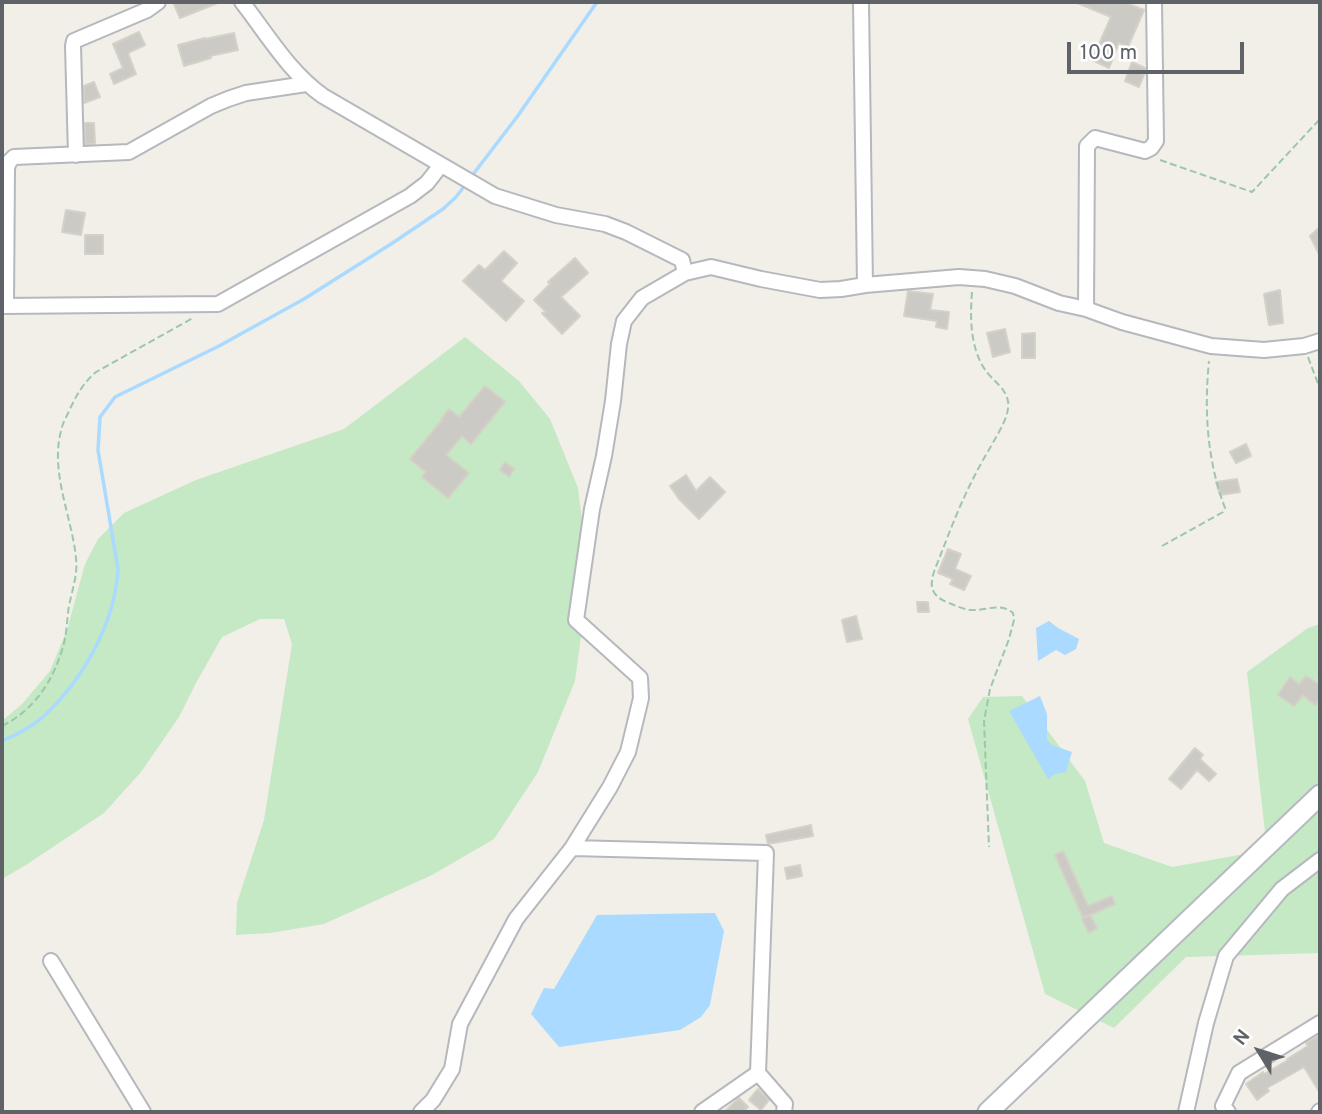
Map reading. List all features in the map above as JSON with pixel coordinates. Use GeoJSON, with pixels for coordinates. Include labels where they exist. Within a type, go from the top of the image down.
{"type":"FeatureCollection","features":[{"type":"Feature","properties":{"kind":"street"},"geometry":{"type":"LineString","coordinates":[[76,155],[74,41],[147,10],[158,2]]}},
{"type":"Feature","properties":{"kind":"street"},"geometry":{"type":"LineString","coordinates":[[242,2],[306,84],[323,96],[495,196],[556,215],[605,224],[626,232],[682,260],[685,273]]}},
{"type":"Feature","properties":{"kind":"street"},"geometry":{"type":"LineString","coordinates":[[861,2],[864,285]]}},
{"type":"Feature","properties":{"kind":"street"},"geometry":{"type":"LineString","coordinates":[[1086,309],[1087,146],[1094,138],[1145,151],[1156,141],[1154,2]]}},
{"type":"Feature","properties":{"kind":"street"},"geometry":{"type":"LineString","coordinates":[[306,84],[246,93],[228,99],[129,152],[14,157],[7,167],[4,306],[218,304],[410,196],[427,183],[442,166]]}},
{"type":"Feature","properties":{"kind":"street"},"geometry":{"type":"LineString","coordinates":[[421,1112],[433,1100],[452,1069],[460,1024],[516,919],[572,848],[628,752],[641,698],[640,678],[576,620],[592,509],[604,456],[619,344],[624,321],[642,298],[685,273],[711,267],[820,290],[959,277],[985,279],[1015,286],[1059,303],[1211,346],[1264,351],[1304,346],[1320,341]]}},
{"type":"Feature","properties":{"kind":"street"},"geometry":{"type":"LineString","coordinates":[[988,1112],[1320,795]]}},
{"type":"Feature","properties":{"kind":"street"},"geometry":{"type":"LineString","coordinates":[[572,848],[766,853],[758,1073],[785,1104],[784,1112]]}},
{"type":"Feature","properties":{"kind":"street"},"geometry":{"type":"LineString","coordinates":[[1186,1112],[1206,1023],[1226,956],[1282,889],[1320,860]]}},
{"type":"Feature","properties":{"kind":"street"},"geometry":{"type":"LineString","coordinates":[[51,961],[143,1112]]}},
{"type":"Feature","properties":{"kind":"street"},"geometry":{"type":"LineString","coordinates":[[1228,1112],[1223,1106],[1239,1073],[1320,1023]]}},
{"type":"Feature","properties":{"kind":"street"},"geometry":{"type":"LineString","coordinates":[[702,1112],[758,1073]]}},
{"type":"Feature","properties":{"kind":"path"},"geometry":{"type":"LineString","coordinates":[[1151,148],[1158,159],[1252,192],[1320,119]]}},
{"type":"Feature","properties":{"kind":"path"},"geometry":{"type":"LineString","coordinates":[[973,278],[972,335],[979,359],[1005,392],[1008,410],[971,482],[936,564],[932,575],[932,588],[934,595],[942,601],[971,610],[1002,607],[1013,613],[1009,639],[990,689],[984,721],[989,847]]}},
{"type":"Feature","properties":{"kind":"path"},"geometry":{"type":"LineString","coordinates":[[2,726],[22,713],[43,692],[64,643],[77,574],[60,474],[58,445],[61,429],[77,394],[96,372],[194,317]]}},
{"type":"Feature","properties":{"kind":"path"},"geometry":{"type":"LineString","coordinates":[[1162,546],[1223,512],[1225,508],[1215,480],[1210,453],[1206,395],[1211,346]]}},
{"type":"Feature","properties":{"kind":"path"},"geometry":{"type":"LineString","coordinates":[[1304,346],[1320,389]]}},
{"type":"Feature","properties":{"kind":"green space"},"geometry":{"type":"Polygon","coordinates":[[[465,337],[519,381],[550,419],[578,488],[589,577],[575,681],[538,772],[494,839],[432,875],[324,924],[270,933],[236,935],[237,903],[264,820],[292,644],[284,619],[260,619],[222,637],[179,717],[141,772],[104,813],[2,879],[2,721],[22,704],[50,671],[67,630],[85,564],[98,539],[124,513],[196,480],[344,429],[465,337]]]}},
{"type":"Feature","properties":{"kind":"green space"},"geometry":{"type":"Polygon","coordinates":[[[1320,624],[1320,953],[1186,957],[1114,1028],[1045,994],[968,719],[983,697],[1022,696],[1085,781],[1104,843],[1172,867],[1267,850],[1247,672],[1308,628],[1320,624]]]}},
{"type":"Feature","properties":{"kind":"water"},"geometry":{"type":"Polygon","coordinates":[[[1049,621],[1079,639],[1076,649],[1065,655],[1056,650],[1038,661],[1036,628],[1049,621]]]}},
{"type":"Feature","properties":{"kind":"water"},"geometry":{"type":"Polygon","coordinates":[[[1040,696],[1047,714],[1047,740],[1052,745],[1072,752],[1066,772],[1055,774],[1048,779],[1009,711],[1040,696]]]}},
{"type":"Feature","properties":{"kind":"water"},"geometry":{"type":"Polygon","coordinates":[[[715,913],[724,931],[710,1005],[701,1017],[680,1030],[559,1047],[531,1014],[544,988],[554,989],[597,915],[715,913]]]}},
{"type":"Feature","properties":{"kind":"building"},"geometry":{"type":"Polygon","coordinates":[[[173,2],[220,2],[180,18],[173,2]]]}},
{"type":"Feature","properties":{"kind":"building"},"geometry":{"type":"Polygon","coordinates":[[[1075,2],[1123,2],[1144,10],[1128,47],[1119,43],[1109,68],[1092,60],[1111,17],[1075,2]]]}},
{"type":"Feature","properties":{"kind":"building"},"geometry":{"type":"Polygon","coordinates":[[[139,32],[145,45],[128,53],[136,74],[114,84],[110,74],[123,68],[113,44],[139,32]]]}},
{"type":"Feature","properties":{"kind":"building"},"geometry":{"type":"Polygon","coordinates":[[[234,33],[238,50],[210,56],[211,58],[184,66],[178,45],[234,33]]]}},
{"type":"Feature","properties":{"kind":"building"},"geometry":{"type":"Polygon","coordinates":[[[1132,62],[1145,68],[1139,87],[1125,81],[1132,62]]]}},
{"type":"Feature","properties":{"kind":"building"},"geometry":{"type":"Polygon","coordinates":[[[94,82],[100,97],[84,103],[84,86],[94,82]]]}},
{"type":"Feature","properties":{"kind":"building"},"geometry":{"type":"Polygon","coordinates":[[[85,123],[94,123],[95,144],[85,144],[85,123]]]}},
{"type":"Feature","properties":{"kind":"building"},"geometry":{"type":"Polygon","coordinates":[[[66,210],[85,213],[81,235],[62,232],[66,210]]]}},
{"type":"Feature","properties":{"kind":"building"},"geometry":{"type":"Polygon","coordinates":[[[1320,227],[1320,256],[1310,236],[1320,227]]]}},
{"type":"Feature","properties":{"kind":"building"},"geometry":{"type":"Polygon","coordinates":[[[85,235],[103,235],[103,254],[85,254],[85,235]]]}},
{"type":"Feature","properties":{"kind":"building"},"geometry":{"type":"Polygon","coordinates":[[[504,251],[517,263],[501,281],[524,301],[506,321],[463,281],[479,265],[485,270],[504,251]]]}},
{"type":"Feature","properties":{"kind":"building"},"geometry":{"type":"Polygon","coordinates":[[[575,258],[588,273],[561,297],[580,316],[562,334],[534,300],[550,284],[548,282],[575,258]]]}},
{"type":"Feature","properties":{"kind":"building"},"geometry":{"type":"Polygon","coordinates":[[[1280,290],[1283,323],[1269,325],[1264,294],[1280,290]]]}},
{"type":"Feature","properties":{"kind":"building"},"geometry":{"type":"Polygon","coordinates":[[[908,291],[933,294],[930,310],[949,312],[947,329],[936,327],[937,321],[904,316],[908,291]]]}},
{"type":"Feature","properties":{"kind":"building"},"geometry":{"type":"Polygon","coordinates":[[[1005,329],[1010,352],[993,357],[987,333],[1005,329]]]}},
{"type":"Feature","properties":{"kind":"building"},"geometry":{"type":"Polygon","coordinates":[[[1035,333],[1035,358],[1022,358],[1022,334],[1035,333]]]}},
{"type":"Feature","properties":{"kind":"building"},"geometry":{"type":"Polygon","coordinates":[[[485,386],[505,402],[471,444],[462,436],[446,455],[469,473],[448,498],[422,477],[426,472],[410,459],[449,409],[459,417],[485,386]]]}},
{"type":"Feature","properties":{"kind":"building"},"geometry":{"type":"Polygon","coordinates":[[[1246,444],[1251,456],[1236,463],[1230,452],[1246,444]]]}},
{"type":"Feature","properties":{"kind":"building"},"geometry":{"type":"Polygon","coordinates":[[[505,462],[514,469],[509,477],[500,470],[505,462]]]}},
{"type":"Feature","properties":{"kind":"building"},"geometry":{"type":"Polygon","coordinates":[[[686,475],[696,491],[710,477],[725,492],[699,519],[670,486],[686,475]]]}},
{"type":"Feature","properties":{"kind":"building"},"geometry":{"type":"Polygon","coordinates":[[[1237,479],[1240,492],[1220,495],[1216,482],[1237,479]]]}},
{"type":"Feature","properties":{"kind":"building"},"geometry":{"type":"Polygon","coordinates":[[[948,549],[961,554],[955,569],[971,576],[964,590],[950,584],[953,579],[938,573],[948,549]]]}},
{"type":"Feature","properties":{"kind":"building"},"geometry":{"type":"Polygon","coordinates":[[[917,602],[928,602],[929,612],[918,612],[917,602]]]}},
{"type":"Feature","properties":{"kind":"building"},"geometry":{"type":"Polygon","coordinates":[[[856,616],[862,639],[847,642],[842,620],[856,616]]]}},
{"type":"Feature","properties":{"kind":"building"},"geometry":{"type":"Polygon","coordinates":[[[1306,676],[1320,685],[1320,699],[1315,705],[1303,695],[1294,706],[1278,695],[1290,677],[1299,684],[1306,676]]]}},
{"type":"Feature","properties":{"kind":"building"},"geometry":{"type":"Polygon","coordinates":[[[1195,748],[1203,755],[1200,759],[1216,774],[1209,781],[1197,770],[1181,789],[1169,779],[1195,748]]]}},
{"type":"Feature","properties":{"kind":"building"},"geometry":{"type":"Polygon","coordinates":[[[811,825],[813,836],[768,844],[766,835],[811,825]]]}},
{"type":"Feature","properties":{"kind":"building"},"geometry":{"type":"Polygon","coordinates":[[[1063,851],[1088,906],[1112,896],[1115,904],[1083,918],[1055,855],[1063,851]]]}},
{"type":"Feature","properties":{"kind":"building"},"geometry":{"type":"Polygon","coordinates":[[[800,865],[802,876],[787,879],[785,868],[800,865]]]}},
{"type":"Feature","properties":{"kind":"building"},"geometry":{"type":"Polygon","coordinates":[[[1090,915],[1097,928],[1089,933],[1082,919],[1090,915]]]}},
{"type":"Feature","properties":{"kind":"building"},"geometry":{"type":"Polygon","coordinates":[[[1318,1036],[1320,1093],[1304,1067],[1267,1088],[1269,1091],[1257,1100],[1246,1084],[1288,1060],[1318,1036]]]}},
{"type":"Feature","properties":{"kind":"building"},"geometry":{"type":"Polygon","coordinates":[[[758,1089],[769,1100],[761,1110],[749,1100],[758,1089]]]}},
{"type":"Feature","properties":{"kind":"building"},"geometry":{"type":"Polygon","coordinates":[[[739,1098],[748,1107],[743,1112],[724,1112],[739,1098]]]}},
{"type":"Feature","properties":{"kind":"waterway"},"geometry":{"type":"LineString","coordinates":[[471,177],[517,117],[597,2]]}},
{"type":"Feature","properties":{"kind":"waterway"},"geometry":{"type":"LineString","coordinates":[[2,741],[34,724],[58,702],[84,668],[111,610],[118,569],[98,450],[100,417],[115,397],[219,346],[304,299],[443,209],[466,184]]}}]}
